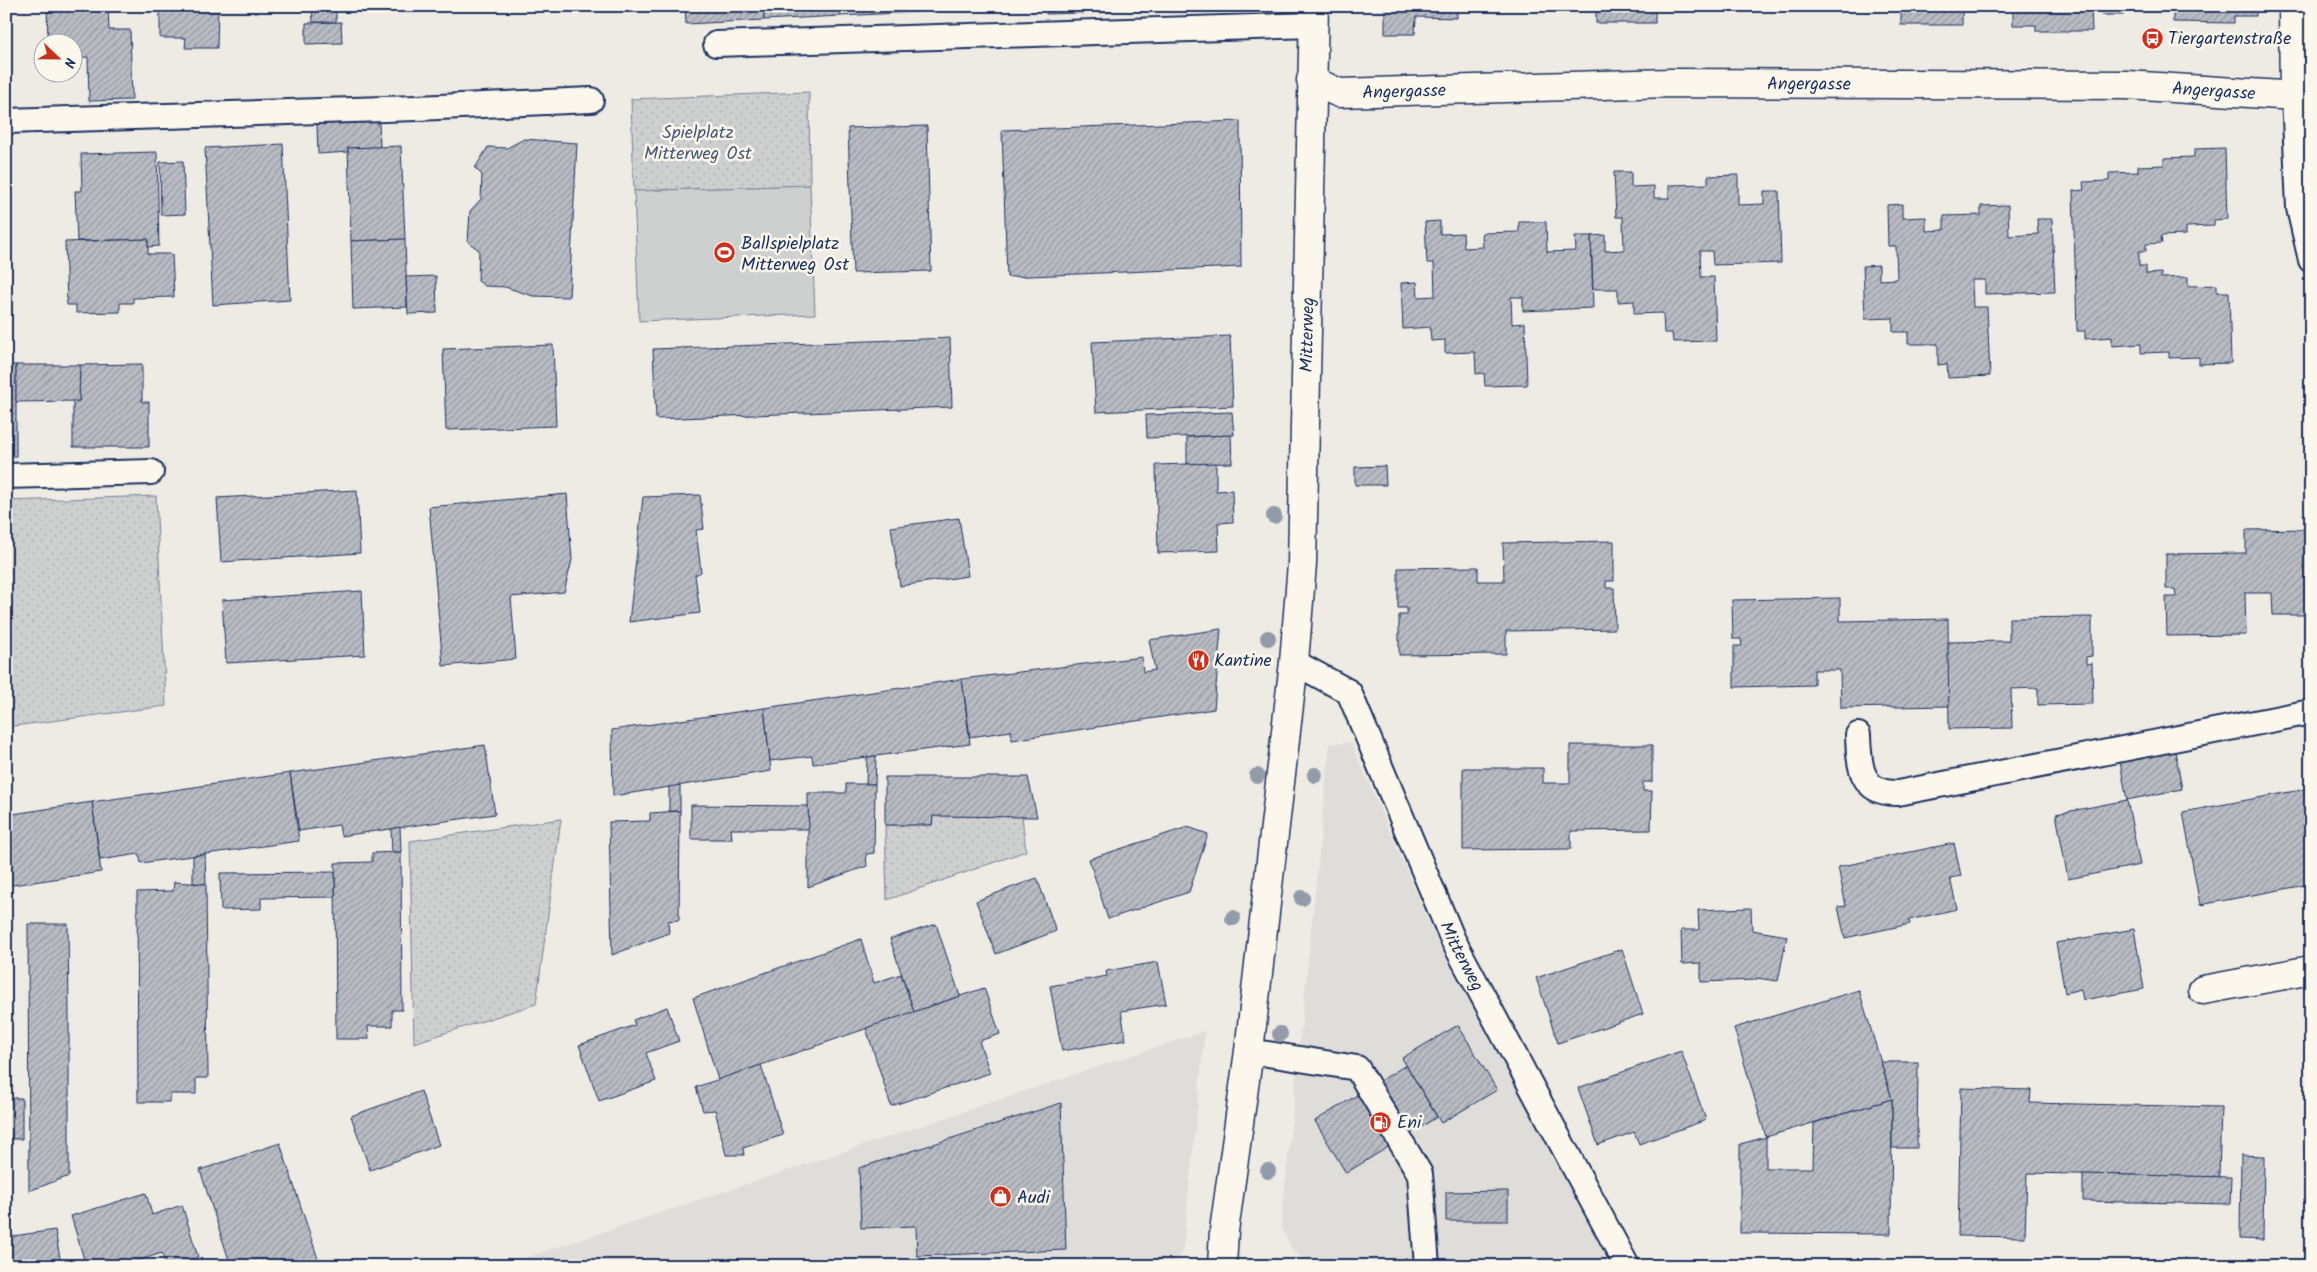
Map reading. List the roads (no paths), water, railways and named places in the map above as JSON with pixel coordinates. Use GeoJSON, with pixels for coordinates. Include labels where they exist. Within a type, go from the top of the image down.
{"type":"FeatureCollection","features":[{"type":"Feature","properties":{"kind":"street"},"geometry":{"type":"LineString","coordinates":[[2292,6],[2303,97]]}},
{"type":"Feature","properties":{"kind":"street","name":"Mitterweg"},"geometry":{"type":"LineString","coordinates":[[1222,1266],[1224,1231],[1249,1051],[1294,662],[1302,564],[1311,80],[1314,16]]}},
{"type":"Feature","properties":{"kind":"street","name":"Angergasse"},"geometry":{"type":"LineString","coordinates":[[1311,80],[1339,93],[1670,83],[1800,83],[2127,85],[2303,97]]}},
{"type":"Feature","properties":{"kind":"street"},"geometry":{"type":"LineString","coordinates":[[2203,990],[2311,970]]}},
{"type":"Feature","properties":{"kind":"lane"},"geometry":{"type":"LineString","coordinates":[[716,44],[1314,16]]}},
{"type":"Feature","properties":{"kind":"lane"},"geometry":{"type":"LineString","coordinates":[[2303,97],[2299,208],[2311,260]]}},
{"type":"Feature","properties":{"kind":"lane"},"geometry":{"type":"LineString","coordinates":[[6,120],[418,108],[591,100]]}},
{"type":"Feature","properties":{"kind":"lane"},"geometry":{"type":"LineString","coordinates":[[6,476],[151,472]]}},
{"type":"Feature","properties":{"kind":"lane","name":"Mitterweg"},"geometry":{"type":"LineString","coordinates":[[1294,662],[1349,692],[1453,940],[1627,1266]]}},
{"type":"Feature","properties":{"kind":"lane"},"geometry":{"type":"LineString","coordinates":[[1858,735],[1860,766],[1867,781],[1876,789],[1888,793],[1898,793],[2311,712]]}},
{"type":"Feature","properties":{"kind":"lane"},"geometry":{"type":"LineString","coordinates":[[1249,1051],[1357,1068],[1420,1174],[1427,1266]]}},
{"type":"Feature","properties":{"kind":"place","name":"Tiergartenstraße"},"geometry":{"type":"Point","coordinates":[2152,38]}},
{"type":"Feature","properties":{"kind":"place","name":"Ballspielplatz Mitterweg Ost"},"geometry":{"type":"Point","coordinates":[725,253]}},
{"type":"Feature","properties":{"kind":"place","name":"Kantine"},"geometry":{"type":"Point","coordinates":[1198,660]}},
{"type":"Feature","properties":{"kind":"place","name":"Eni"},"geometry":{"type":"Point","coordinates":[1381,1122]}},
{"type":"Feature","properties":{"kind":"place","name":"Audi"},"geometry":{"type":"Point","coordinates":[1001,1197]}},
{"type":"Feature","properties":{"kind":"park label","name":"Spielplatz Mitterweg Ost"},"geometry":{"type":"Point","coordinates":[698,142]}}]}
